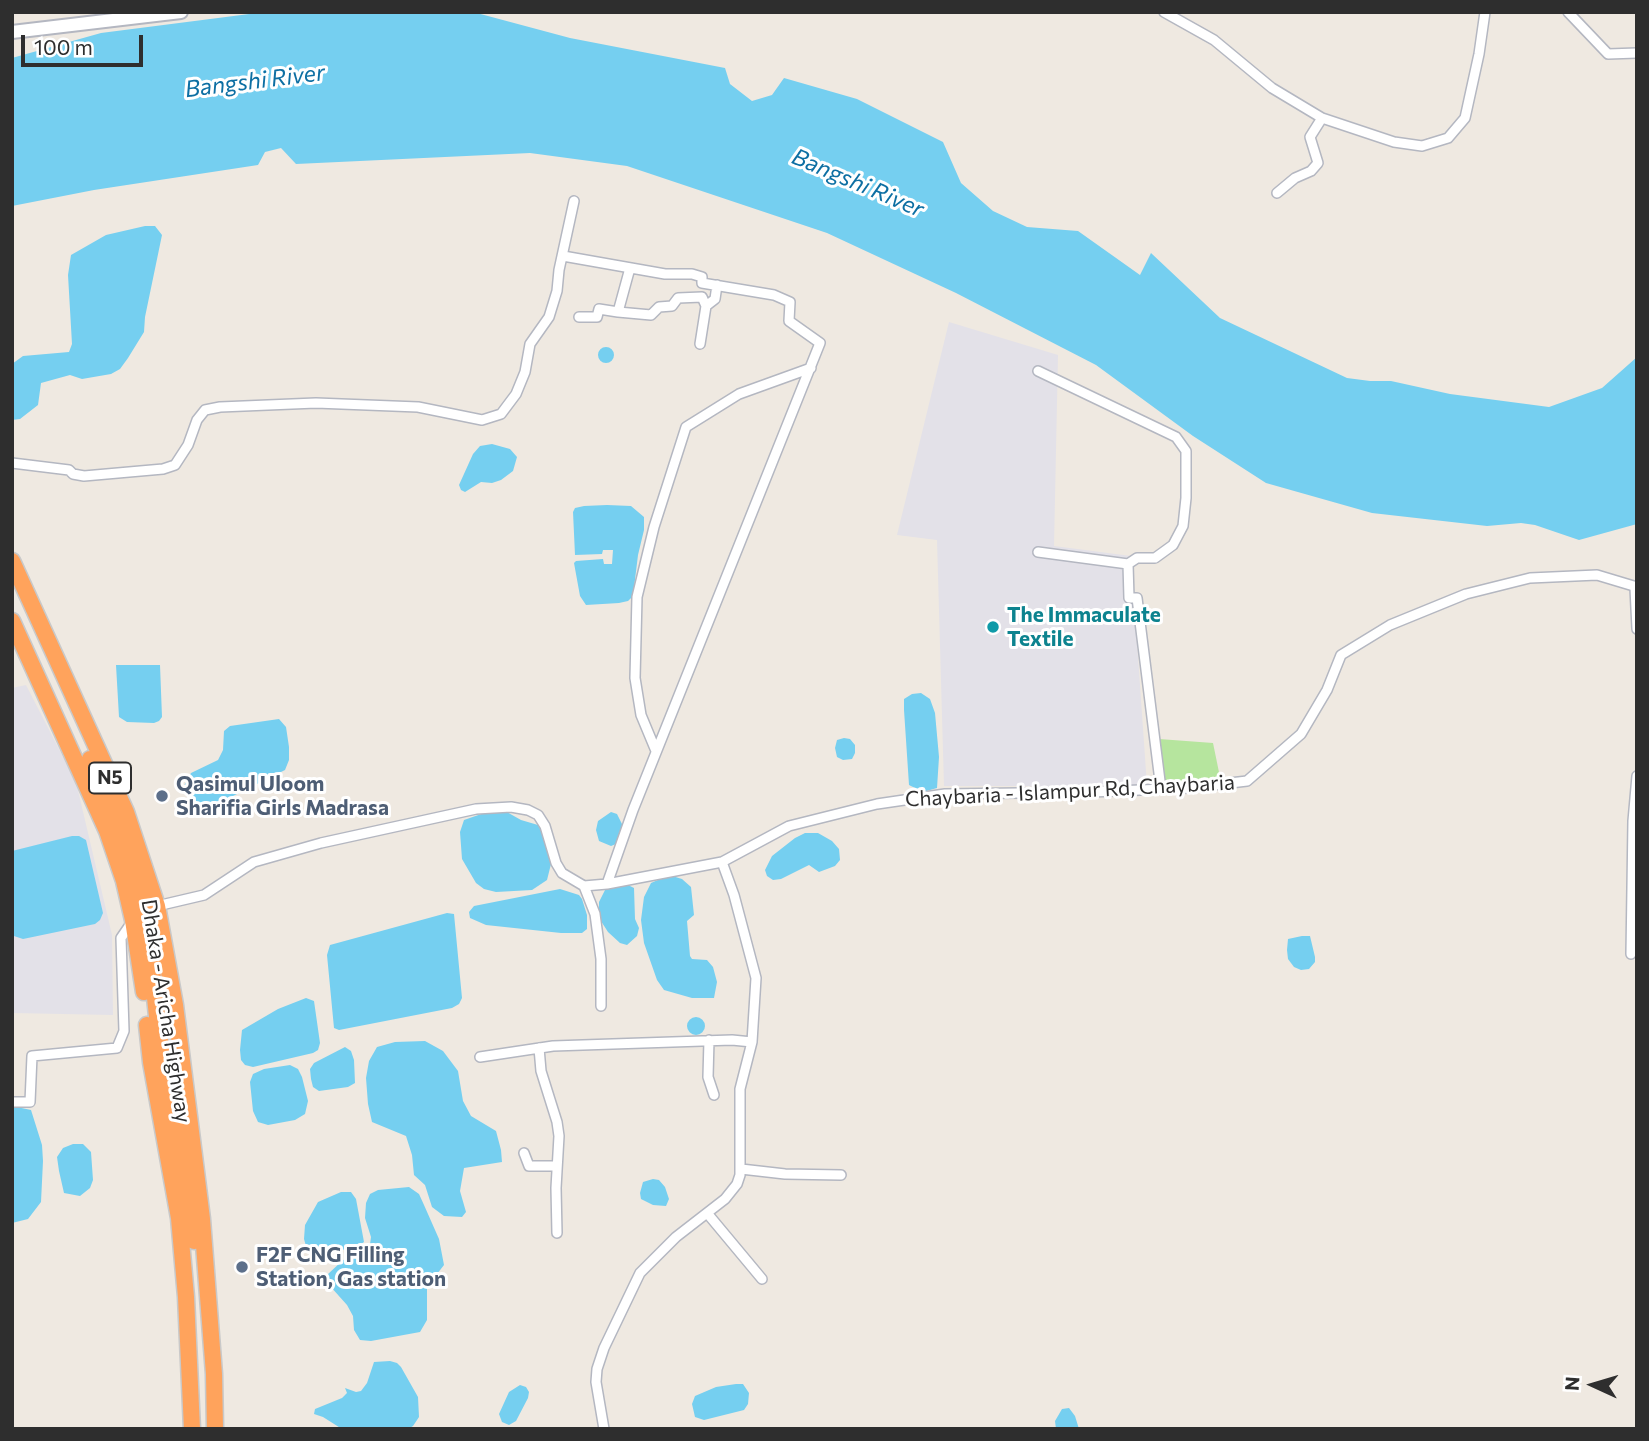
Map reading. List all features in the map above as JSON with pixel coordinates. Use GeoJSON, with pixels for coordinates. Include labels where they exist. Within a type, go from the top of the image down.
{"type":"FeatureCollection","features":[{"type":"Feature","properties":{"kind":"highway","name":"N5"},"geometry":{"type":"LineString","coordinates":[[12,561],[126,813],[157,906],[175,1005],[202,1219],[214,1374],[215,1429]]}},
{"type":"Feature","properties":{"kind":"highway","name":"N5"},"geometry":{"type":"LineString","coordinates":[[12,589],[84,746],[117,826],[139,891],[149,941],[148,982],[157,1061],[187,1191],[195,1249],[204,1429]]}},
{"type":"Feature","properties":{"kind":"highway","name":"Dhaka - Aricha Highway"},"geometry":{"type":"LineString","coordinates":[[12,621],[107,831],[124,881],[148,982]]}},
{"type":"Feature","properties":{"kind":"highway","name":"Dhaka - Aricha Highway"},"geometry":{"type":"LineString","coordinates":[[157,1061],[179,1218],[186,1297],[192,1429]]}},
{"type":"Feature","properties":{"kind":"street"},"geometry":{"type":"LineString","coordinates":[[12,32],[181,12]]}},
{"type":"Feature","properties":{"kind":"street"},"geometry":{"type":"LineString","coordinates":[[1164,12],[1214,40],[1272,88],[1322,118],[1394,142],[1422,146],[1448,138],[1465,118],[1485,12]]}},
{"type":"Feature","properties":{"kind":"street"},"geometry":{"type":"LineString","coordinates":[[1567,12],[1608,54],[1637,53]]}},
{"type":"Feature","properties":{"kind":"street"},"geometry":{"type":"LineString","coordinates":[[1277,193],[1295,178],[1311,171],[1318,163],[1310,137],[1322,118]]}},
{"type":"Feature","properties":{"kind":"street"},"geometry":{"type":"LineString","coordinates":[[12,463],[69,470],[73,474],[84,476],[163,469],[175,465],[188,445],[197,420],[205,410],[220,407],[316,403],[418,407],[482,420],[501,414],[516,394],[526,372],[530,344],[549,317],[557,291],[573,201]]}},
{"type":"Feature","properties":{"kind":"street"},"geometry":{"type":"LineString","coordinates":[[563,256],[665,274],[692,274],[702,277],[702,283],[774,295],[790,302],[789,321],[820,343],[656,751],[607,884]]}},
{"type":"Feature","properties":{"kind":"street"},"geometry":{"type":"LineString","coordinates":[[618,312],[630,268]]}},
{"type":"Feature","properties":{"kind":"street"},"geometry":{"type":"LineString","coordinates":[[706,306],[715,299],[717,285]]}},
{"type":"Feature","properties":{"kind":"street"},"geometry":{"type":"LineString","coordinates":[[579,317],[597,317],[599,309],[651,315],[659,307],[672,306],[678,298],[702,297],[706,306],[700,344]]}},
{"type":"Feature","properties":{"kind":"street"},"geometry":{"type":"LineString","coordinates":[[656,751],[641,715],[635,678],[637,597],[654,527],[686,427],[739,394],[811,368]]}},
{"type":"Feature","properties":{"kind":"street"},"geometry":{"type":"LineString","coordinates":[[1038,371],[1176,437],[1186,450],[1183,526],[1174,545],[1155,558],[1138,558],[1128,564],[1038,552]]}},
{"type":"Feature","properties":{"kind":"street"},"geometry":{"type":"LineString","coordinates":[[1128,564],[1129,598],[1137,598],[1161,789]]}},
{"type":"Feature","properties":{"kind":"street","name":"Chaybaria - Islampur Rd, Chaybaria"},"geometry":{"type":"LineString","coordinates":[[584,887],[722,862],[789,826],[877,804],[945,794],[1161,789],[1247,780],[1301,734],[1327,690],[1341,655],[1390,625],[1466,594],[1530,578],[1597,575],[1636,587]]}},
{"type":"Feature","properties":{"kind":"street"},"geometry":{"type":"LineString","coordinates":[[1636,587],[1637,629]]}},
{"type":"Feature","properties":{"kind":"street"},"geometry":{"type":"LineString","coordinates":[[1631,954],[1633,821],[1637,776]]}},
{"type":"Feature","properties":{"kind":"street"},"geometry":{"type":"LineString","coordinates":[[157,906],[204,895],[254,862],[321,843],[476,809],[511,807],[528,810],[538,815],[545,826],[556,863],[562,873],[584,887],[595,914],[599,939],[601,1006]]}},
{"type":"Feature","properties":{"kind":"street"},"geometry":{"type":"LineString","coordinates":[[604,1429],[596,1382],[597,1369],[604,1348],[640,1273],[676,1237],[724,1199],[737,1184],[741,1169],[740,1089],[752,1042],[756,978],[734,895],[722,862]]}},
{"type":"Feature","properties":{"kind":"street"},"geometry":{"type":"LineString","coordinates":[[12,1102],[30,1102],[32,1056],[117,1048],[124,1031],[121,938],[133,920]]}},
{"type":"Feature","properties":{"kind":"street"},"geometry":{"type":"LineString","coordinates":[[480,1056],[540,1048],[709,1040],[752,1042]]}},
{"type":"Feature","properties":{"kind":"street"},"geometry":{"type":"LineString","coordinates":[[709,1040],[708,1077],[713,1096]]}},
{"type":"Feature","properties":{"kind":"street"},"geometry":{"type":"LineString","coordinates":[[540,1048],[545,1090],[559,1132],[557,1233]]}},
{"type":"Feature","properties":{"kind":"street"},"geometry":{"type":"LineString","coordinates":[[524,1153],[528,1166],[557,1166]]}},
{"type":"Feature","properties":{"kind":"street"},"geometry":{"type":"LineString","coordinates":[[741,1169],[785,1174],[841,1175]]}},
{"type":"Feature","properties":{"kind":"street"},"geometry":{"type":"LineString","coordinates":[[707,1213],[762,1279]]}},
{"type":"Feature","properties":{"kind":"shaded area"},"geometry":{"type":"Polygon","coordinates":[[[949,322],[1058,355],[1054,546],[1131,556],[1147,786],[944,786],[937,540],[897,535],[949,322]]]}},
{"type":"Feature","properties":{"kind":"shaded area"},"geometry":{"type":"Polygon","coordinates":[[[26,685],[76,782],[112,935],[113,1015],[12,1013],[12,688],[26,685]]]}},
{"type":"Feature","properties":{"kind":"green space"},"geometry":{"type":"Polygon","coordinates":[[[1159,739],[1213,743],[1221,782],[1164,784],[1159,739]]]}},
{"type":"Feature","properties":{"kind":"water","name":"Bangshi River"},"geometry":{"type":"Polygon","coordinates":[[[473,12],[570,38],[725,68],[730,84],[752,101],[772,95],[784,78],[857,99],[943,142],[961,183],[993,211],[1027,227],[1078,231],[1140,275],[1151,253],[1220,318],[1347,378],[1391,381],[1450,394],[1549,407],[1602,388],[1637,357],[1637,524],[1579,540],[1521,523],[1487,526],[1372,513],[1266,483],[1193,436],[1096,365],[956,293],[827,233],[627,166],[530,153],[296,164],[281,148],[265,152],[258,165],[94,190],[12,206],[12,58],[101,33],[257,13],[473,12]]]}},
{"type":"Feature","properties":{"kind":"water"},"geometry":{"type":"Polygon","coordinates":[[[155,226],[162,235],[144,332],[128,358],[120,369],[111,374],[82,379],[70,375],[41,383],[38,405],[20,419],[12,420],[12,364],[23,356],[69,352],[72,344],[68,275],[71,255],[106,235],[155,226]]]}},
{"type":"Feature","properties":{"kind":"water"},"geometry":{"type":"Polygon","coordinates":[[[603,347],[609,347],[614,355],[612,361],[603,363],[598,358],[598,352],[603,347]]]}},
{"type":"Feature","properties":{"kind":"water"},"geometry":{"type":"Polygon","coordinates":[[[492,444],[510,449],[517,457],[513,471],[501,480],[481,482],[465,492],[461,490],[459,485],[473,454],[480,446],[492,444]]]}},
{"type":"Feature","properties":{"kind":"water"},"geometry":{"type":"Polygon","coordinates":[[[584,506],[631,506],[644,517],[633,596],[628,601],[619,603],[586,605],[580,596],[574,563],[603,559],[604,564],[612,564],[613,550],[603,550],[602,554],[575,555],[573,512],[575,508],[584,506]]]}},
{"type":"Feature","properties":{"kind":"water"},"geometry":{"type":"Polygon","coordinates":[[[116,665],[160,665],[162,717],[159,721],[127,722],[119,717],[116,665]]]}},
{"type":"Feature","properties":{"kind":"water"},"geometry":{"type":"Polygon","coordinates":[[[921,693],[930,699],[935,713],[939,757],[937,788],[923,792],[909,785],[904,710],[904,699],[921,693]]]}},
{"type":"Feature","properties":{"kind":"water"},"geometry":{"type":"Polygon","coordinates":[[[279,719],[286,727],[289,747],[289,760],[285,770],[221,802],[203,805],[189,800],[184,786],[191,773],[218,760],[223,750],[224,731],[230,726],[279,719]]]}},
{"type":"Feature","properties":{"kind":"water"},"geometry":{"type":"Polygon","coordinates":[[[850,739],[855,745],[852,759],[843,760],[837,757],[837,740],[850,739]]]}},
{"type":"Feature","properties":{"kind":"water"},"geometry":{"type":"Polygon","coordinates":[[[490,811],[505,811],[538,825],[545,837],[551,864],[547,880],[532,890],[496,892],[484,889],[476,883],[462,859],[460,832],[464,820],[490,811]]]}},
{"type":"Feature","properties":{"kind":"water"},"geometry":{"type":"Polygon","coordinates":[[[611,812],[617,814],[623,826],[616,844],[611,846],[599,841],[596,830],[598,821],[611,812]]]}},
{"type":"Feature","properties":{"kind":"water"},"geometry":{"type":"Polygon","coordinates":[[[805,833],[818,833],[832,841],[839,849],[840,860],[835,866],[819,872],[809,865],[781,879],[773,880],[767,876],[765,870],[772,856],[805,833]]]}},
{"type":"Feature","properties":{"kind":"water"},"geometry":{"type":"Polygon","coordinates":[[[72,836],[86,840],[103,913],[100,920],[95,924],[23,939],[14,936],[12,851],[72,836]]]}},
{"type":"Feature","properties":{"kind":"water"},"geometry":{"type":"Polygon","coordinates":[[[669,875],[682,879],[691,887],[694,915],[687,921],[690,956],[692,959],[707,960],[713,967],[717,982],[714,998],[692,998],[664,990],[657,980],[644,943],[641,920],[644,897],[651,883],[669,875]]]}},
{"type":"Feature","properties":{"kind":"water"},"geometry":{"type":"Polygon","coordinates":[[[611,886],[634,888],[635,919],[639,928],[637,936],[627,945],[620,943],[608,932],[599,918],[599,902],[605,890],[611,886]]]}},
{"type":"Feature","properties":{"kind":"water"},"geometry":{"type":"Polygon","coordinates":[[[560,889],[579,895],[582,899],[587,915],[587,929],[582,933],[486,925],[470,918],[469,912],[474,906],[560,889]]]}},
{"type":"Feature","properties":{"kind":"water"},"geometry":{"type":"Polygon","coordinates":[[[447,913],[454,914],[462,998],[459,1004],[452,1008],[339,1030],[334,1028],[327,955],[330,945],[447,913]]]}},
{"type":"Feature","properties":{"kind":"water"},"geometry":{"type":"Polygon","coordinates":[[[1310,936],[1315,962],[1309,969],[1301,970],[1294,967],[1288,959],[1287,950],[1288,939],[1310,936]]]}},
{"type":"Feature","properties":{"kind":"water"},"geometry":{"type":"Polygon","coordinates":[[[306,998],[314,1001],[320,1043],[318,1050],[253,1067],[245,1065],[241,1060],[240,1050],[242,1030],[278,1009],[306,998]]]}},
{"type":"Feature","properties":{"kind":"water"},"geometry":{"type":"Polygon","coordinates":[[[692,1017],[700,1017],[705,1026],[703,1033],[692,1035],[687,1030],[687,1022],[692,1017]]]}},
{"type":"Feature","properties":{"kind":"water"},"geometry":{"type":"Polygon","coordinates":[[[425,1041],[443,1051],[458,1071],[463,1101],[471,1116],[496,1131],[501,1150],[502,1162],[464,1168],[460,1191],[466,1212],[462,1217],[444,1216],[432,1207],[425,1185],[414,1175],[406,1136],[372,1122],[368,1104],[366,1078],[369,1061],[377,1047],[395,1042],[425,1041]]]}},
{"type":"Feature","properties":{"kind":"water"},"geometry":{"type":"Polygon","coordinates":[[[345,1047],[351,1051],[354,1060],[355,1083],[348,1087],[319,1091],[313,1087],[310,1069],[314,1063],[345,1047]]]}},
{"type":"Feature","properties":{"kind":"water"},"geometry":{"type":"Polygon","coordinates":[[[290,1065],[298,1069],[302,1077],[308,1101],[305,1114],[295,1120],[268,1125],[258,1122],[253,1111],[250,1082],[253,1074],[264,1069],[290,1065]]]}},
{"type":"Feature","properties":{"kind":"water"},"geometry":{"type":"Polygon","coordinates":[[[12,1106],[31,1110],[42,1145],[43,1161],[41,1202],[28,1219],[12,1223],[12,1106]]]}},
{"type":"Feature","properties":{"kind":"water"},"geometry":{"type":"Polygon","coordinates":[[[83,1144],[91,1152],[93,1180],[90,1188],[80,1196],[64,1193],[57,1157],[63,1148],[83,1144]]]}},
{"type":"Feature","properties":{"kind":"water"},"geometry":{"type":"Polygon","coordinates":[[[659,1180],[665,1187],[669,1199],[666,1206],[653,1205],[641,1199],[643,1182],[659,1180]]]}},
{"type":"Feature","properties":{"kind":"water"},"geometry":{"type":"Polygon","coordinates":[[[409,1187],[419,1194],[424,1205],[439,1239],[444,1265],[427,1287],[427,1320],[420,1332],[371,1341],[360,1340],[354,1330],[353,1316],[330,1286],[327,1275],[343,1260],[364,1256],[369,1252],[371,1237],[365,1218],[370,1194],[378,1190],[409,1187]]]}},
{"type":"Feature","properties":{"kind":"water"},"geometry":{"type":"Polygon","coordinates":[[[341,1192],[351,1192],[356,1199],[364,1242],[354,1249],[311,1251],[304,1239],[305,1225],[318,1202],[341,1192]]]}},
{"type":"Feature","properties":{"kind":"water"},"geometry":{"type":"Polygon","coordinates":[[[390,1361],[401,1367],[418,1397],[419,1417],[413,1426],[408,1429],[342,1429],[314,1414],[315,1409],[342,1398],[347,1393],[345,1388],[361,1391],[367,1383],[374,1362],[390,1361]]]}},
{"type":"Feature","properties":{"kind":"water"},"geometry":{"type":"Polygon","coordinates":[[[743,1384],[749,1393],[748,1404],[744,1410],[704,1420],[695,1417],[692,1404],[695,1396],[716,1387],[743,1384]]]}},
{"type":"Feature","properties":{"kind":"water"},"geometry":{"type":"Polygon","coordinates":[[[520,1385],[526,1387],[528,1398],[516,1421],[509,1425],[502,1422],[499,1414],[509,1392],[520,1385]]]}},
{"type":"Feature","properties":{"kind":"water"},"geometry":{"type":"Polygon","coordinates":[[[1069,1408],[1079,1429],[1056,1429],[1055,1421],[1062,1409],[1069,1408]]]}},
{"type":"Feature","properties":{"kind":"place","name":"The Immaculate Textile"},"geometry":{"type":"Point","coordinates":[993,627]}},
{"type":"Feature","properties":{"kind":"place","name":"Qasimul Uloom Sharifia Girls Madrasa"},"geometry":{"type":"Point","coordinates":[162,796]}},
{"type":"Feature","properties":{"kind":"place","name":"F2F CNG Filling Station, Gas station"},"geometry":{"type":"Point","coordinates":[242,1267]}}]}
